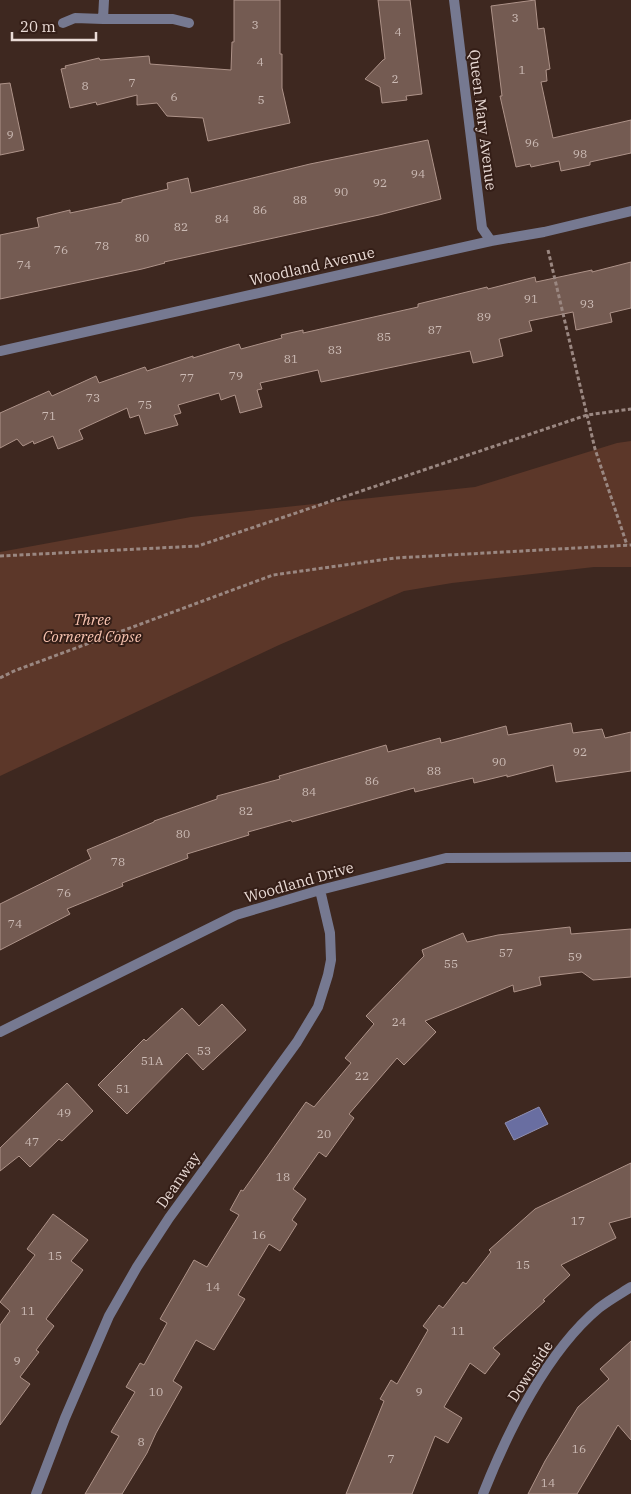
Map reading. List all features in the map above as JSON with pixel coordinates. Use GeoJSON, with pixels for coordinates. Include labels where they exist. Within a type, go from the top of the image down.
{"type":"FeatureCollection","features":[{"type":"Feature","properties":{"kind":"street"},"geometry":{"type":"LineString","coordinates":[[103,18],[104,0]]}},
{"type":"Feature","properties":{"kind":"street","name":"Queen Mary Avenue"},"geometry":{"type":"LineString","coordinates":[[454,0],[482,228],[491,241]]}},
{"type":"Feature","properties":{"kind":"street"},"geometry":{"type":"LineString","coordinates":[[63,23],[75,18],[173,19],[188,23]]}},
{"type":"Feature","properties":{"kind":"street","name":"Woodland Avenue"},"geometry":{"type":"LineString","coordinates":[[0,351],[491,241],[544,232],[631,211]]}},
{"type":"Feature","properties":{"kind":"street","name":"Woodland Drive"},"geometry":{"type":"LineString","coordinates":[[0,1032],[236,915],[320,890],[446,858],[631,857]]}},
{"type":"Feature","properties":{"kind":"street","name":"Deanway"},"geometry":{"type":"LineString","coordinates":[[36,1494],[108,1316],[169,1218],[297,1042],[318,1007],[331,960],[330,933],[320,890]]}},
{"type":"Feature","properties":{"kind":"street","name":"Downside"},"geometry":{"type":"LineString","coordinates":[[483,1494],[497,1459],[532,1392],[546,1370],[580,1327],[598,1309],[631,1287]]}},
{"type":"Feature","properties":{"kind":"path"},"geometry":{"type":"LineString","coordinates":[[0,678],[14,671],[273,575],[395,558],[629,545],[594,448],[544,232]]}},
{"type":"Feature","properties":{"kind":"path"},"geometry":{"type":"LineString","coordinates":[[0,556],[198,546],[586,415],[631,409]]}},
{"type":"Feature","properties":{"kind":"green space","name":"Three Cornered Copse"},"geometry":{"type":"Polygon","coordinates":[[[631,441],[631,567],[594,567],[452,583],[404,591],[279,645],[0,776],[0,552],[191,517],[475,487],[617,443],[631,441]]]}},
{"type":"Feature","properties":{"kind":"water"},"geometry":{"type":"Polygon","coordinates":[[[539,1107],[548,1124],[514,1140],[505,1123],[539,1107]]]}},
{"type":"Feature","properties":{"kind":"building"},"geometry":{"type":"Polygon","coordinates":[[[234,0],[280,0],[282,88],[290,123],[208,141],[203,118],[167,116],[157,103],[137,105],[137,95],[97,105],[96,102],[70,108],[61,69],[66,68],[65,66],[99,58],[100,60],[149,56],[150,64],[231,70],[232,42],[234,42],[234,0]]]}},
{"type":"Feature","properties":{"kind":"building"},"geometry":{"type":"Polygon","coordinates":[[[378,0],[410,0],[422,94],[406,96],[407,100],[382,103],[380,87],[365,79],[385,59],[378,0]]]}},
{"type":"Feature","properties":{"kind":"building"},"geometry":{"type":"Polygon","coordinates":[[[535,0],[538,29],[544,28],[550,69],[546,70],[547,81],[541,82],[553,138],[631,120],[631,153],[561,171],[559,161],[531,167],[530,164],[516,167],[500,96],[502,96],[491,6],[535,0]]]}},
{"type":"Feature","properties":{"kind":"building"},"geometry":{"type":"Polygon","coordinates":[[[10,83],[24,150],[0,155],[0,84],[10,83]]]}},
{"type":"Feature","properties":{"kind":"building"},"geometry":{"type":"Polygon","coordinates":[[[428,140],[441,199],[379,215],[164,262],[142,269],[0,299],[0,235],[39,227],[37,218],[70,210],[70,213],[122,202],[122,200],[168,189],[167,183],[188,178],[191,193],[310,164],[428,140]]]}},
{"type":"Feature","properties":{"kind":"building"},"geometry":{"type":"Polygon","coordinates":[[[631,262],[631,308],[610,313],[612,322],[576,330],[573,312],[529,321],[532,331],[499,339],[503,356],[473,363],[470,351],[321,382],[318,370],[260,383],[262,389],[257,390],[262,407],[240,413],[235,395],[221,400],[219,393],[178,405],[181,413],[174,415],[178,425],[145,434],[139,415],[130,418],[127,408],[79,430],[83,439],[58,449],[53,436],[34,444],[33,441],[23,446],[17,439],[0,448],[0,413],[49,391],[52,396],[96,376],[99,383],[145,367],[147,371],[239,344],[241,349],[282,338],[281,335],[303,330],[303,333],[418,307],[418,304],[487,287],[488,289],[535,277],[536,282],[592,270],[592,272],[631,262]]]}},
{"type":"Feature","properties":{"kind":"building"},"geometry":{"type":"Polygon","coordinates":[[[571,723],[573,733],[602,729],[605,738],[631,732],[631,771],[556,782],[553,765],[474,783],[473,778],[415,792],[414,788],[292,822],[291,820],[248,832],[249,835],[187,854],[188,858],[122,883],[123,886],[67,909],[70,914],[0,950],[0,904],[91,859],[87,850],[154,821],[217,799],[217,796],[280,779],[279,776],[386,745],[388,752],[440,738],[441,743],[506,726],[508,735],[571,723]]]}},
{"type":"Feature","properties":{"kind":"building"},"geometry":{"type":"Polygon","coordinates":[[[570,927],[571,934],[631,929],[631,977],[593,980],[582,972],[539,977],[541,985],[514,992],[513,985],[425,1021],[436,1032],[404,1065],[397,1058],[349,1114],[354,1118],[326,1157],[319,1152],[293,1189],[306,1199],[292,1220],[297,1224],[280,1251],[269,1244],[238,1295],[245,1299],[214,1350],[196,1340],[173,1381],[182,1387],[147,1453],[122,1494],[85,1494],[119,1436],[111,1432],[135,1392],[126,1387],[140,1363],[144,1365],[167,1323],[160,1319],[194,1260],[207,1267],[239,1215],[230,1210],[241,1190],[243,1191],[306,1102],[314,1107],[351,1063],[345,1058],[374,1024],[366,1016],[424,956],[422,950],[463,933],[467,942],[498,935],[570,927]]]}},
{"type":"Feature","properties":{"kind":"building"},"geometry":{"type":"Polygon","coordinates":[[[222,1004],[246,1030],[203,1070],[187,1053],[127,1114],[98,1085],[144,1039],[146,1041],[182,1008],[199,1026],[222,1004]]]}},
{"type":"Feature","properties":{"kind":"building"},"geometry":{"type":"Polygon","coordinates":[[[67,1083],[93,1111],[62,1141],[59,1139],[30,1167],[19,1156],[0,1171],[0,1148],[67,1083]]]}},
{"type":"Feature","properties":{"kind":"building"},"geometry":{"type":"Polygon","coordinates":[[[631,1163],[631,1217],[609,1223],[616,1238],[561,1265],[570,1275],[543,1300],[545,1301],[493,1348],[500,1354],[485,1374],[470,1363],[444,1407],[462,1418],[448,1443],[435,1436],[412,1494],[346,1494],[384,1401],[380,1399],[391,1380],[397,1384],[428,1330],[423,1326],[439,1305],[443,1308],[463,1282],[466,1284],[491,1252],[489,1250],[535,1209],[631,1163]]]}},
{"type":"Feature","properties":{"kind":"building"},"geometry":{"type":"Polygon","coordinates":[[[53,1214],[88,1240],[71,1261],[83,1270],[46,1319],[54,1326],[36,1350],[39,1352],[20,1377],[30,1384],[0,1425],[0,1325],[10,1311],[0,1302],[35,1255],[27,1249],[53,1214]]]}},
{"type":"Feature","properties":{"kind":"building"},"geometry":{"type":"Polygon","coordinates":[[[631,1341],[631,1440],[618,1425],[577,1494],[528,1494],[545,1461],[578,1407],[609,1379],[600,1369],[631,1341]]]}}]}
